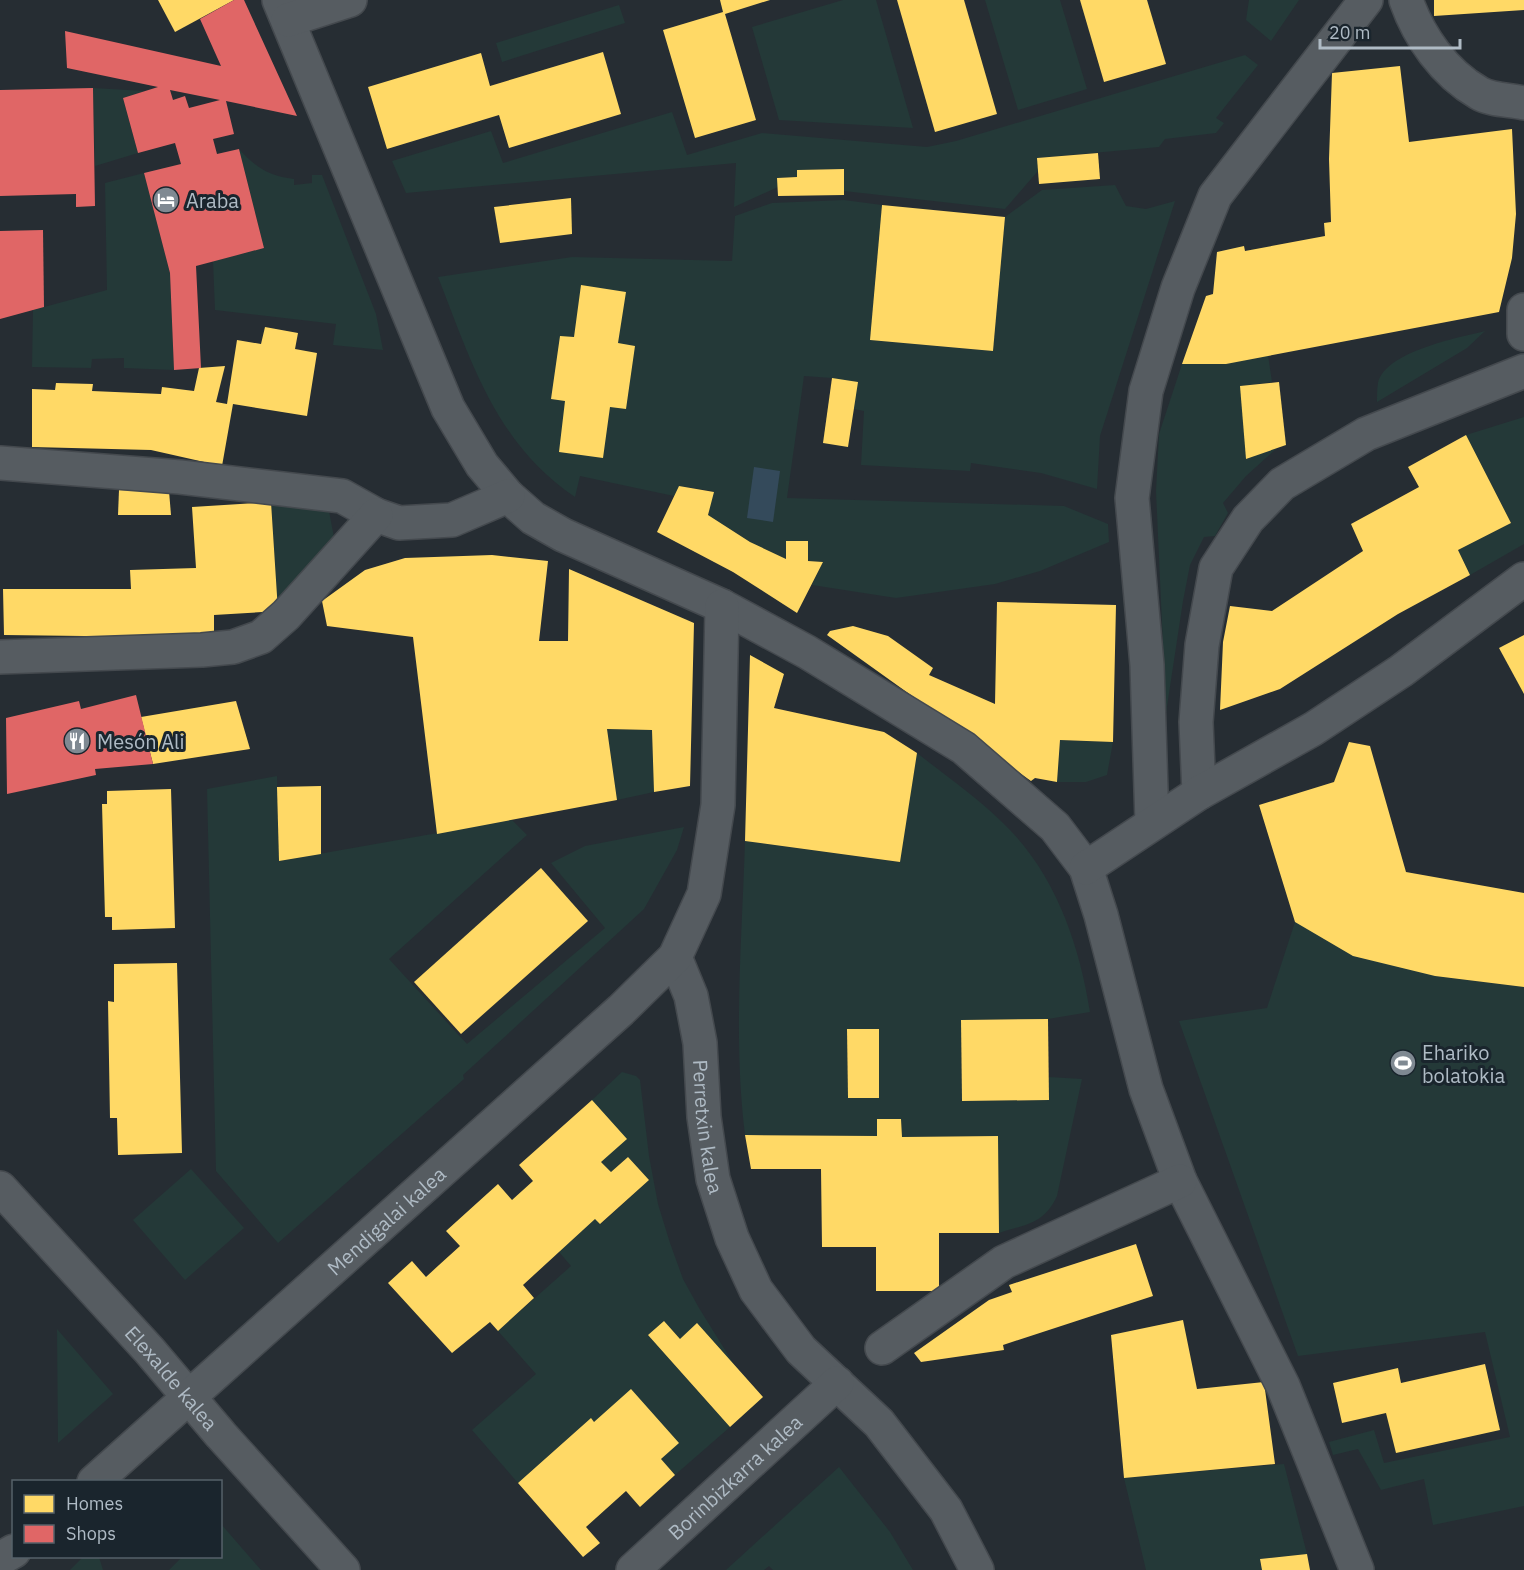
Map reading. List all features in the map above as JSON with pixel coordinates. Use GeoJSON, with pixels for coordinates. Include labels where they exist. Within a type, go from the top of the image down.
{"type":"FeatureCollection","features":[{"type":"Feature","properties":{"kind":"street"},"geometry":{"type":"LineString","coordinates":[[350,0],[284,10],[448,408],[482,465],[508,496],[533,518],[563,535],[722,606],[807,652],[964,748],[1055,827],[1086,868],[1101,915],[1136,1056],[1180,1181],[1283,1386],[1357,1570]]}},
{"type":"Feature","properties":{"kind":"street"},"geometry":{"type":"LineString","coordinates":[[1152,822],[1147,665],[1132,498],[1146,391],[1178,288],[1215,196],[1366,0]]}},
{"type":"Feature","properties":{"kind":"street"},"geometry":{"type":"LineString","coordinates":[[1406,0],[1414,22],[1438,59],[1480,94],[1524,103]]}},
{"type":"Feature","properties":{"kind":"street"},"geometry":{"type":"LineString","coordinates":[[1524,310],[1524,334]]}},
{"type":"Feature","properties":{"kind":"street"},"geometry":{"type":"LineString","coordinates":[[1199,793],[1196,722],[1202,645],[1216,568],[1248,519],[1282,484],[1366,434],[1524,371]]}},
{"type":"Feature","properties":{"kind":"street"},"geometry":{"type":"LineString","coordinates":[[0,463],[180,477],[342,496],[376,515],[399,523],[452,520],[508,496]]}},
{"type":"Feature","properties":{"kind":"street"},"geometry":{"type":"LineString","coordinates":[[0,657],[202,650],[233,647],[261,637],[286,615],[376,515]]}},
{"type":"Feature","properties":{"kind":"street"},"geometry":{"type":"LineString","coordinates":[[1086,868],[1152,822],[1199,793],[1313,729],[1401,670],[1524,579]]}},
{"type":"Feature","properties":{"kind":"street"},"geometry":{"type":"LineString","coordinates":[[675,957],[704,894],[718,805],[722,606]]}},
{"type":"Feature","properties":{"kind":"street","name":"Perretxin kalea"},"geometry":{"type":"LineString","coordinates":[[675,957],[691,996],[700,1043],[705,1117],[713,1179],[732,1238],[756,1290],[801,1350],[879,1423],[939,1501],[977,1570]]}},
{"type":"Feature","properties":{"kind":"street","name":"Mendigalai kalea"},"geometry":{"type":"LineString","coordinates":[[96,1480],[621,1010],[675,957]]}},
{"type":"Feature","properties":{"kind":"street"},"geometry":{"type":"LineString","coordinates":[[882,1348],[1004,1262],[1180,1181]]}},
{"type":"Feature","properties":{"kind":"street","name":"Elexalde kalea"},"geometry":{"type":"LineString","coordinates":[[0,1188],[343,1570]]}},
{"type":"Feature","properties":{"kind":"street","name":"Borinbizkarra kalea"},"geometry":{"type":"LineString","coordinates":[[633,1570],[837,1383]]}},
{"type":"Feature","properties":{"kind":"green space"},"geometry":{"type":"Polygon","coordinates":[[[843,0],[876,0],[913,128],[779,120],[752,27],[843,0]]]}},
{"type":"Feature","properties":{"kind":"green space"},"geometry":{"type":"Polygon","coordinates":[[[985,0],[1060,0],[1087,89],[1018,110],[985,0]]]}},
{"type":"Feature","properties":{"kind":"green space"},"geometry":{"type":"Polygon","coordinates":[[[1249,0],[1299,0],[1271,41],[1246,20],[1249,0]]]}},
{"type":"Feature","properties":{"kind":"green space"},"geometry":{"type":"Polygon","coordinates":[[[619,5],[625,23],[502,62],[496,43],[619,5]]]}},
{"type":"Feature","properties":{"kind":"green space"},"geometry":{"type":"Polygon","coordinates":[[[1245,55],[1258,65],[1216,118],[1224,123],[1216,133],[1165,139],[1159,147],[1037,158],[1038,171],[1005,209],[844,191],[843,169],[798,170],[797,177],[777,178],[778,187],[734,207],[736,163],[406,193],[392,161],[491,131],[503,163],[672,112],[687,155],[762,133],[927,147],[956,141],[1245,55]]]}},
{"type":"Feature","properties":{"kind":"green space"},"geometry":{"type":"Polygon","coordinates":[[[93,88],[145,91],[123,98],[138,153],[95,166],[93,88]]]}},
{"type":"Feature","properties":{"kind":"green space"},"geometry":{"type":"Polygon","coordinates":[[[239,149],[263,170],[277,176],[294,179],[294,185],[312,183],[312,175],[322,175],[376,314],[383,350],[333,345],[336,324],[215,310],[213,261],[264,248],[239,149]]]}},
{"type":"Feature","properties":{"kind":"green space"},"geometry":{"type":"Polygon","coordinates":[[[144,173],[170,273],[174,370],[124,368],[124,358],[92,359],[91,368],[32,367],[33,310],[107,290],[105,183],[144,173]]]}},
{"type":"Feature","properties":{"kind":"green space"},"geometry":{"type":"Polygon","coordinates":[[[1115,185],[1126,206],[1146,209],[1175,201],[1100,436],[1097,489],[1041,473],[971,463],[970,471],[861,465],[864,411],[854,409],[832,378],[804,376],[787,498],[1064,506],[1108,524],[1109,542],[1040,571],[995,584],[896,598],[812,585],[823,562],[808,561],[808,541],[786,541],[786,559],[750,542],[708,515],[713,491],[679,486],[674,496],[580,476],[575,497],[548,476],[525,452],[489,399],[438,277],[572,257],[732,261],[735,216],[772,203],[844,200],[882,205],[870,340],[993,351],[1005,217],[1042,190],[1115,185]]]}},
{"type":"Feature","properties":{"kind":"green space"},"geometry":{"type":"Polygon","coordinates":[[[1485,331],[1467,348],[1377,402],[1378,383],[1384,372],[1394,362],[1408,354],[1441,342],[1485,331]]]}},
{"type":"Feature","properties":{"kind":"green space"},"geometry":{"type":"Polygon","coordinates":[[[1268,355],[1272,382],[1241,386],[1246,459],[1277,448],[1246,476],[1223,503],[1228,513],[1215,536],[1204,537],[1190,565],[1166,713],[1156,491],[1159,434],[1182,364],[1268,355]]]}},
{"type":"Feature","properties":{"kind":"green space"},"geometry":{"type":"Polygon","coordinates":[[[1524,417],[1524,544],[1470,575],[1458,550],[1511,523],[1466,435],[1524,417]]]}},
{"type":"Feature","properties":{"kind":"green space"},"geometry":{"type":"Polygon","coordinates":[[[271,502],[329,511],[336,548],[278,611],[271,502]]]}},
{"type":"Feature","properties":{"kind":"green space"},"geometry":{"type":"Polygon","coordinates":[[[607,729],[652,730],[654,792],[617,800],[607,729]]]}},
{"type":"Feature","properties":{"kind":"green space"},"geometry":{"type":"Polygon","coordinates":[[[1060,740],[1113,742],[1107,775],[1086,782],[1057,782],[1060,740]]]}},
{"type":"Feature","properties":{"kind":"green space"},"geometry":{"type":"Polygon","coordinates":[[[917,753],[983,804],[1021,843],[1037,864],[1050,887],[1071,935],[1090,1012],[1048,1019],[961,1020],[962,1101],[1049,1100],[1049,1077],[1082,1079],[1057,1196],[1040,1218],[1026,1225],[999,1233],[997,1136],[902,1137],[901,1119],[877,1119],[877,1136],[745,1135],[741,1099],[739,1025],[745,841],[899,862],[917,753]],[[847,1029],[848,1097],[879,1097],[878,1029],[847,1029]]]}},
{"type":"Feature","properties":{"kind":"green space"},"geometry":{"type":"Polygon","coordinates":[[[277,776],[279,861],[512,820],[527,835],[389,959],[467,1044],[605,928],[551,863],[585,846],[684,827],[677,850],[644,909],[463,1075],[464,1079],[278,1243],[216,1171],[207,789],[277,776]]]}},
{"type":"Feature","properties":{"kind":"green space"},"geometry":{"type":"Polygon","coordinates":[[[1295,922],[1435,976],[1524,987],[1524,1506],[1433,1525],[1424,1479],[1381,1490],[1358,1449],[1333,1455],[1329,1442],[1374,1430],[1384,1463],[1510,1437],[1485,1332],[1298,1356],[1179,1021],[1267,1008],[1295,922]]]}},
{"type":"Feature","properties":{"kind":"green space"},"geometry":{"type":"Polygon","coordinates":[[[622,1072],[636,1076],[640,1080],[649,1156],[658,1204],[683,1279],[735,1366],[680,1339],[664,1321],[648,1335],[730,1427],[675,1475],[661,1459],[678,1443],[594,1422],[590,1419],[518,1483],[472,1430],[536,1374],[498,1331],[571,1266],[559,1252],[595,1219],[601,1224],[649,1180],[628,1157],[611,1172],[601,1162],[592,1100],[622,1072]]]}},
{"type":"Feature","properties":{"kind":"green space"},"geometry":{"type":"Polygon","coordinates":[[[191,1169],[244,1228],[185,1280],[133,1220],[191,1169]]]}},
{"type":"Feature","properties":{"kind":"green space"},"geometry":{"type":"Polygon","coordinates":[[[57,1329],[113,1394],[58,1443],[57,1329]]]}},
{"type":"Feature","properties":{"kind":"green space"},"geometry":{"type":"Polygon","coordinates":[[[1284,1464],[1307,1554],[1260,1559],[1262,1570],[1146,1570],[1124,1478],[1284,1464]]]}},
{"type":"Feature","properties":{"kind":"green space"},"geometry":{"type":"Polygon","coordinates":[[[839,1467],[890,1532],[913,1570],[773,1570],[769,1566],[764,1570],[726,1570],[839,1467]]]}},
{"type":"Feature","properties":{"kind":"green space"},"geometry":{"type":"Polygon","coordinates":[[[222,1525],[261,1570],[169,1570],[181,1558],[222,1558],[222,1525]]]}},
{"type":"Feature","properties":{"kind":"green space"},"geometry":{"type":"Polygon","coordinates":[[[82,1558],[99,1558],[103,1570],[70,1570],[82,1558]]]}},
{"type":"Feature","properties":{"kind":"water"},"geometry":{"type":"Polygon","coordinates":[[[754,467],[780,471],[773,522],[747,518],[754,467]]]}},
{"type":"Feature","properties":{"kind":"building: Homes"},"geometry":{"type":"Polygon","coordinates":[[[158,0],[234,0],[175,32],[158,0]]]}},
{"type":"Feature","properties":{"kind":"building: Homes"},"geometry":{"type":"Polygon","coordinates":[[[720,0],[770,0],[725,14],[756,120],[695,138],[663,30],[723,12],[720,0]]]}},
{"type":"Feature","properties":{"kind":"building: Homes"},"geometry":{"type":"Polygon","coordinates":[[[897,0],[964,0],[997,114],[935,132],[897,0]]]}},
{"type":"Feature","properties":{"kind":"building: Homes"},"geometry":{"type":"Polygon","coordinates":[[[1080,0],[1147,0],[1166,64],[1104,82],[1080,0]]]}},
{"type":"Feature","properties":{"kind":"building: Homes"},"geometry":{"type":"Polygon","coordinates":[[[1434,0],[1524,0],[1524,10],[1434,16],[1434,0]]]}},
{"type":"Feature","properties":{"kind":"building: Homes"},"geometry":{"type":"Polygon","coordinates":[[[603,52],[621,114],[509,148],[499,115],[387,149],[368,87],[481,53],[490,86],[603,52]]]}},
{"type":"Feature","properties":{"kind":"building: Homes"},"geometry":{"type":"Polygon","coordinates":[[[1400,66],[1409,142],[1512,129],[1516,214],[1512,258],[1499,312],[1226,364],[1182,364],[1206,296],[1213,294],[1217,252],[1244,246],[1245,251],[1325,236],[1324,223],[1331,222],[1329,159],[1332,73],[1400,66]]]}},
{"type":"Feature","properties":{"kind":"building: Homes"},"geometry":{"type":"Polygon","coordinates":[[[1098,153],[1100,179],[1039,184],[1037,158],[1098,153]]]}},
{"type":"Feature","properties":{"kind":"building: Homes"},"geometry":{"type":"Polygon","coordinates":[[[844,169],[844,195],[778,196],[777,178],[797,177],[797,170],[844,169]]]}},
{"type":"Feature","properties":{"kind":"building: Homes"},"geometry":{"type":"Polygon","coordinates":[[[571,198],[572,234],[500,243],[494,207],[571,198]]]}},
{"type":"Feature","properties":{"kind":"building: Homes"},"geometry":{"type":"Polygon","coordinates":[[[882,205],[1005,217],[993,351],[870,340],[882,205]]]}},
{"type":"Feature","properties":{"kind":"building: Homes"},"geometry":{"type":"Polygon","coordinates":[[[581,285],[626,292],[618,343],[635,346],[626,409],[610,407],[603,458],[559,452],[565,401],[551,399],[560,336],[574,337],[581,285]]]}},
{"type":"Feature","properties":{"kind":"building: Homes"},"geometry":{"type":"Polygon","coordinates":[[[265,327],[298,333],[295,349],[317,353],[307,416],[233,404],[222,466],[151,450],[32,447],[32,389],[55,390],[56,383],[93,384],[92,391],[161,394],[162,387],[194,391],[199,368],[225,366],[216,402],[227,404],[237,340],[261,344],[265,327]]]}},
{"type":"Feature","properties":{"kind":"building: Homes"},"geometry":{"type":"Polygon","coordinates":[[[832,378],[858,382],[848,447],[823,443],[832,378]]]}},
{"type":"Feature","properties":{"kind":"building: Homes"},"geometry":{"type":"Polygon","coordinates":[[[1279,382],[1286,445],[1246,459],[1240,386],[1279,382]]]}},
{"type":"Feature","properties":{"kind":"building: Homes"},"geometry":{"type":"Polygon","coordinates":[[[1466,435],[1511,523],[1458,550],[1470,575],[1398,614],[1280,689],[1220,710],[1223,642],[1230,606],[1272,611],[1363,551],[1351,524],[1419,487],[1408,467],[1466,435]]]}},
{"type":"Feature","properties":{"kind":"building: Homes"},"geometry":{"type":"Polygon","coordinates":[[[679,486],[714,492],[708,515],[750,542],[786,559],[786,541],[808,541],[808,561],[823,562],[797,613],[733,572],[657,532],[679,486]]]}},
{"type":"Feature","properties":{"kind":"building: Homes"},"geometry":{"type":"Polygon","coordinates":[[[119,490],[169,491],[171,515],[118,515],[119,490]]]}},
{"type":"Feature","properties":{"kind":"building: Homes"},"geometry":{"type":"Polygon","coordinates":[[[271,502],[278,611],[214,615],[214,633],[163,637],[4,635],[3,589],[131,589],[130,570],[196,568],[192,507],[271,502]]]}},
{"type":"Feature","properties":{"kind":"building: Homes"},"geometry":{"type":"Polygon","coordinates":[[[492,555],[548,561],[539,641],[568,641],[569,569],[694,623],[690,786],[654,792],[652,730],[607,729],[617,800],[437,834],[413,637],[327,626],[322,601],[365,570],[405,558],[492,555]]]}},
{"type":"Feature","properties":{"kind":"building: Homes"},"geometry":{"type":"Polygon","coordinates":[[[997,602],[1116,605],[1113,742],[1060,740],[1057,782],[1035,778],[1031,781],[827,635],[830,631],[853,626],[888,636],[933,668],[929,675],[995,704],[997,602]]]}},
{"type":"Feature","properties":{"kind":"building: Homes"},"geometry":{"type":"Polygon","coordinates":[[[1524,635],[1524,694],[1499,648],[1524,635]]]}},
{"type":"Feature","properties":{"kind":"building: Homes"},"geometry":{"type":"Polygon","coordinates":[[[750,655],[784,674],[774,708],[884,732],[917,753],[900,862],[745,841],[750,655]]]}},
{"type":"Feature","properties":{"kind":"building: Homes"},"geometry":{"type":"Polygon","coordinates":[[[236,701],[250,749],[153,764],[141,717],[236,701]]]}},
{"type":"Feature","properties":{"kind":"building: Homes"},"geometry":{"type":"Polygon","coordinates":[[[1349,742],[1370,746],[1406,872],[1524,893],[1524,987],[1435,976],[1353,956],[1295,922],[1259,805],[1334,782],[1349,742]]]}},
{"type":"Feature","properties":{"kind":"building: Homes"},"geometry":{"type":"Polygon","coordinates":[[[321,786],[321,854],[279,861],[277,787],[321,786]]]}},
{"type":"Feature","properties":{"kind":"building: Homes"},"geometry":{"type":"Polygon","coordinates":[[[171,789],[175,928],[112,930],[112,917],[105,917],[102,804],[107,804],[107,791],[171,789]]]}},
{"type":"Feature","properties":{"kind":"building: Homes"},"geometry":{"type":"Polygon","coordinates":[[[541,868],[588,921],[461,1034],[414,982],[541,868]]]}},
{"type":"Feature","properties":{"kind":"building: Homes"},"geometry":{"type":"Polygon","coordinates":[[[177,963],[182,1153],[118,1155],[117,1118],[110,1118],[108,1001],[114,1002],[114,964],[177,963]]]}},
{"type":"Feature","properties":{"kind":"building: Homes"},"geometry":{"type":"Polygon","coordinates":[[[1048,1019],[1049,1100],[962,1101],[961,1020],[1048,1019]]]}},
{"type":"Feature","properties":{"kind":"building: Homes"},"geometry":{"type":"Polygon","coordinates":[[[847,1029],[879,1029],[879,1098],[848,1098],[847,1029]]]}},
{"type":"Feature","properties":{"kind":"building: Homes"},"geometry":{"type":"Polygon","coordinates":[[[592,1100],[627,1139],[601,1162],[611,1172],[628,1157],[649,1180],[600,1224],[595,1219],[523,1285],[534,1298],[498,1331],[490,1322],[452,1353],[388,1283],[412,1261],[426,1277],[460,1246],[446,1231],[498,1184],[512,1200],[533,1181],[519,1165],[592,1100]]]}},
{"type":"Feature","properties":{"kind":"building: Homes"},"geometry":{"type":"Polygon","coordinates":[[[877,1119],[901,1119],[902,1137],[998,1136],[999,1233],[939,1233],[939,1291],[876,1291],[876,1247],[822,1247],[821,1169],[751,1169],[745,1135],[877,1136],[877,1119]]]}},
{"type":"Feature","properties":{"kind":"building: Homes"},"geometry":{"type":"Polygon","coordinates":[[[1136,1244],[1153,1296],[1003,1345],[1004,1350],[921,1362],[914,1353],[989,1300],[1012,1292],[1009,1285],[1136,1244]]]}},
{"type":"Feature","properties":{"kind":"building: Homes"},"geometry":{"type":"Polygon","coordinates":[[[1183,1320],[1197,1389],[1264,1382],[1275,1464],[1124,1478],[1111,1335],[1183,1320]]]}},
{"type":"Feature","properties":{"kind":"building: Homes"},"geometry":{"type":"Polygon","coordinates":[[[664,1321],[680,1339],[697,1323],[763,1397],[730,1427],[648,1335],[664,1321]]]}},
{"type":"Feature","properties":{"kind":"building: Homes"},"geometry":{"type":"Polygon","coordinates":[[[1485,1364],[1500,1430],[1396,1453],[1386,1413],[1342,1423],[1333,1383],[1398,1368],[1401,1383],[1485,1364]]]}},
{"type":"Feature","properties":{"kind":"building: Homes"},"geometry":{"type":"Polygon","coordinates":[[[631,1389],[679,1443],[661,1459],[675,1475],[640,1507],[626,1491],[586,1527],[600,1543],[583,1557],[518,1483],[591,1418],[594,1422],[631,1389]]]}},
{"type":"Feature","properties":{"kind":"building: Homes"},"geometry":{"type":"Polygon","coordinates":[[[1307,1554],[1310,1570],[1262,1570],[1260,1559],[1307,1554]]]}},
{"type":"Feature","properties":{"kind":"building: Shops"},"geometry":{"type":"Polygon","coordinates":[[[234,0],[244,0],[297,116],[226,101],[234,134],[213,139],[217,154],[239,149],[264,248],[196,266],[201,368],[174,370],[170,273],[144,173],[181,164],[175,143],[138,153],[123,98],[158,87],[67,68],[65,31],[221,66],[200,19],[234,0]],[[170,90],[173,100],[185,96],[189,108],[220,100],[170,90]]]}},
{"type":"Feature","properties":{"kind":"building: Shops"},"geometry":{"type":"Polygon","coordinates":[[[93,88],[95,206],[76,207],[76,194],[0,196],[0,90],[93,88]]]}},
{"type":"Feature","properties":{"kind":"building: Shops"},"geometry":{"type":"Polygon","coordinates":[[[43,230],[44,307],[0,319],[0,231],[43,230]]]}},
{"type":"Feature","properties":{"kind":"building: Shops","name":"Mesón Ali"},"geometry":{"type":"Polygon","coordinates":[[[136,695],[153,764],[95,769],[96,775],[7,794],[6,718],[79,701],[81,709],[136,695]]]}},
{"type":"Feature","properties":{"kind":"place","name":"Araba"},"geometry":{"type":"Point","coordinates":[166,200]}},
{"type":"Feature","properties":{"kind":"place","name":"Mesón Ali"},"geometry":{"type":"Point","coordinates":[77,741]}},
{"type":"Feature","properties":{"kind":"place","name":"Ehariko bolatokia"},"geometry":{"type":"Point","coordinates":[1403,1063]}}]}
